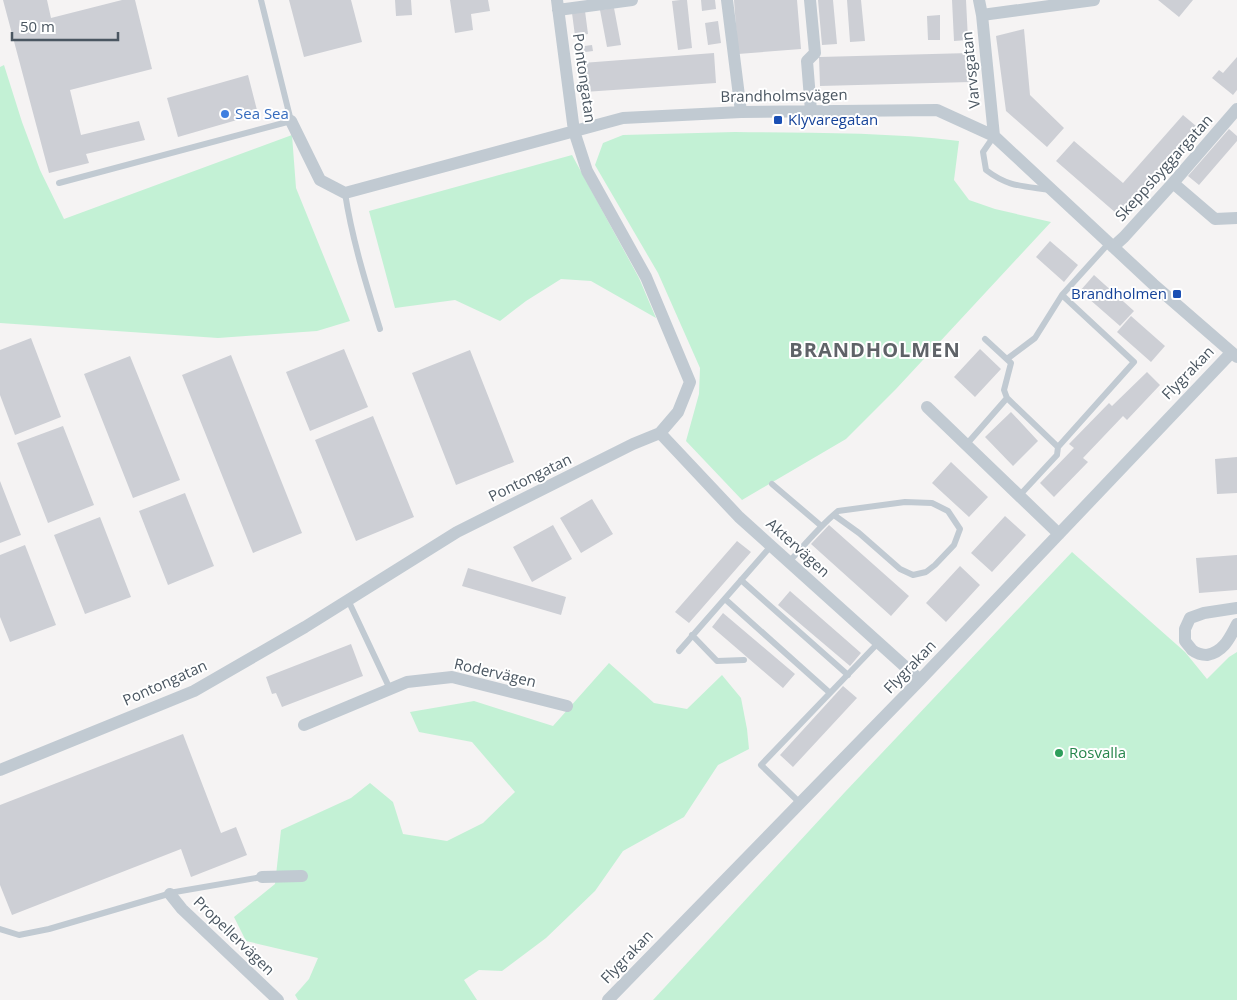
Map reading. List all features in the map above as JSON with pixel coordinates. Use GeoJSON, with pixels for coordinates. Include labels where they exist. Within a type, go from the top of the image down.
{"type":"FeatureCollection","features":[{"type":"Feature","properties":{"kind":"street"},"geometry":{"type":"LineString","coordinates":[[558,5],[632,0]]}},
{"type":"Feature","properties":{"kind":"street"},"geometry":{"type":"LineString","coordinates":[[726,0],[741,112]]}},
{"type":"Feature","properties":{"kind":"street"},"geometry":{"type":"LineString","coordinates":[[810,0],[815,53],[807,61],[811,111]]}},
{"type":"Feature","properties":{"kind":"street","name":"Varvsgatan"},"geometry":{"type":"LineString","coordinates":[[979,0],[994,136]]}},
{"type":"Feature","properties":{"kind":"street"},"geometry":{"type":"LineString","coordinates":[[982,14],[1094,0]]}},
{"type":"Feature","properties":{"kind":"street","name":"Pontongatan"},"geometry":{"type":"LineString","coordinates":[[0,770],[194,690],[305,627],[457,532],[633,444],[660,433],[678,412],[690,382],[646,278],[587,171],[574,131],[558,5]]}},
{"type":"Feature","properties":{"kind":"street","name":"Skeppsbyggargatan"},"geometry":{"type":"LineString","coordinates":[[1111,245],[1124,237],[1237,109]]}},
{"type":"Feature","properties":{"kind":"street","name":"Brandholmsvägen"},"geometry":{"type":"LineString","coordinates":[[345,193],[623,118],[741,112],[937,110],[994,136],[1153,284],[1234,355]]}},
{"type":"Feature","properties":{"kind":"street"},"geometry":{"type":"LineString","coordinates":[[291,121],[320,180],[345,193]]}},
{"type":"Feature","properties":{"kind":"street"},"geometry":{"type":"LineString","coordinates":[[1173,183],[1215,220],[1237,218]]}},
{"type":"Feature","properties":{"kind":"street","name":"Flygrakan"},"geometry":{"type":"LineString","coordinates":[[608,1000],[1234,355]]}},
{"type":"Feature","properties":{"kind":"street"},"geometry":{"type":"LineString","coordinates":[[927,407],[1059,534]]}},
{"type":"Feature","properties":{"kind":"street","name":"Aktervägen"},"geometry":{"type":"LineString","coordinates":[[660,433],[739,517],[920,680]]}},
{"type":"Feature","properties":{"kind":"street"},"geometry":{"type":"LineString","coordinates":[[1237,608],[1204,613],[1190,618],[1185,629],[1185,640],[1194,651],[1204,655],[1211,654],[1225,644],[1237,624]]}},
{"type":"Feature","properties":{"kind":"street","name":"Rodervägen"},"geometry":{"type":"LineString","coordinates":[[304,725],[407,682],[452,677],[567,706]]}},
{"type":"Feature","properties":{"kind":"street"},"geometry":{"type":"LineString","coordinates":[[262,877],[302,876]]}},
{"type":"Feature","properties":{"kind":"street","name":"Propellervägen"},"geometry":{"type":"LineString","coordinates":[[170,894],[182,909],[278,1000]]}},
{"type":"Feature","properties":{"kind":"lane"},"geometry":{"type":"LineString","coordinates":[[59,183],[291,121],[260,0]]}},
{"type":"Feature","properties":{"kind":"lane"},"geometry":{"type":"LineString","coordinates":[[994,136],[983,152],[986,170],[996,178],[1011,184],[1051,190]]}},
{"type":"Feature","properties":{"kind":"lane"},"geometry":{"type":"LineString","coordinates":[[345,193],[349,220],[360,265],[380,330]]}},
{"type":"Feature","properties":{"kind":"lane"},"geometry":{"type":"LineString","coordinates":[[1007,359],[1034,338],[1062,294],[1111,245]]}},
{"type":"Feature","properties":{"kind":"lane"},"geometry":{"type":"LineString","coordinates":[[1019,496],[1057,455],[1058,447],[1134,362],[1062,294]]}},
{"type":"Feature","properties":{"kind":"lane"},"geometry":{"type":"LineString","coordinates":[[984,339],[1011,363],[1004,390],[1007,398],[1058,447]]}},
{"type":"Feature","properties":{"kind":"lane"},"geometry":{"type":"LineString","coordinates":[[966,445],[1007,398]]}},
{"type":"Feature","properties":{"kind":"lane"},"geometry":{"type":"LineString","coordinates":[[772,484],[819,524]]}},
{"type":"Feature","properties":{"kind":"lane"},"geometry":{"type":"LineString","coordinates":[[789,562],[822,524],[834,514],[838,511],[904,502],[932,503],[948,511],[960,529],[954,545],[935,565],[926,572],[913,575],[900,569],[834,514]]}},
{"type":"Feature","properties":{"kind":"lane"},"geometry":{"type":"LineString","coordinates":[[679,651],[771,546]]}},
{"type":"Feature","properties":{"kind":"lane"},"geometry":{"type":"LineString","coordinates":[[741,580],[848,675]]}},
{"type":"Feature","properties":{"kind":"lane"},"geometry":{"type":"LineString","coordinates":[[724,599],[830,693]]}},
{"type":"Feature","properties":{"kind":"lane"},"geometry":{"type":"LineString","coordinates":[[348,600],[390,689]]}},
{"type":"Feature","properties":{"kind":"lane"},"geometry":{"type":"LineString","coordinates":[[692,635],[717,661],[744,660]]}},
{"type":"Feature","properties":{"kind":"lane"},"geometry":{"type":"LineString","coordinates":[[800,803],[760,766],[879,642]]}},
{"type":"Feature","properties":{"kind":"lane"},"geometry":{"type":"LineString","coordinates":[[0,929],[19,935],[49,929],[170,894],[262,877]]}},
{"type":"Feature","properties":{"kind":"green space"},"geometry":{"type":"Polygon","coordinates":[[[4,65],[40,170],[64,219],[292,135],[296,188],[350,321],[317,331],[218,338],[0,323],[0,67],[4,65]]]}},
{"type":"Feature","properties":{"kind":"green space"},"geometry":{"type":"Polygon","coordinates":[[[735,132],[875,134],[959,141],[954,180],[969,200],[995,209],[1051,222],[896,389],[846,439],[742,500],[686,441],[699,394],[700,368],[658,273],[595,165],[603,143],[623,135],[735,132]]]}},
{"type":"Feature","properties":{"kind":"green space"},"geometry":{"type":"Polygon","coordinates":[[[572,155],[639,278],[656,318],[591,281],[561,279],[526,301],[500,321],[455,300],[395,308],[369,211],[572,155]]]}},
{"type":"Feature","properties":{"kind":"green space","name":"Rosvalla"},"geometry":{"type":"Polygon","coordinates":[[[1072,552],[1185,652],[1207,679],[1229,657],[1237,652],[1237,1000],[653,1000],[845,792],[1072,552]]]}},
{"type":"Feature","properties":{"kind":"green space"},"geometry":{"type":"Polygon","coordinates":[[[609,663],[654,703],[687,709],[722,675],[741,698],[749,749],[718,765],[684,817],[623,851],[595,891],[546,938],[502,971],[479,970],[464,980],[477,1000],[298,1000],[295,995],[309,979],[318,958],[246,941],[234,917],[275,884],[281,830],[351,798],[370,783],[393,802],[403,834],[447,841],[483,823],[515,792],[472,742],[419,732],[410,712],[474,701],[553,726],[609,663]]]}},
{"type":"Feature","properties":{"kind":"building"},"geometry":{"type":"Polygon","coordinates":[[[3,0],[47,0],[51,18],[122,0],[135,0],[152,69],[70,90],[81,135],[139,121],[145,140],[86,154],[89,163],[49,173],[3,0]]]}},
{"type":"Feature","properties":{"kind":"building"},"geometry":{"type":"Polygon","coordinates":[[[289,0],[351,0],[362,42],[304,57],[289,0]]]}},
{"type":"Feature","properties":{"kind":"building"},"geometry":{"type":"Polygon","coordinates":[[[395,0],[411,0],[412,15],[396,16],[395,0]]]}},
{"type":"Feature","properties":{"kind":"building"},"geometry":{"type":"Polygon","coordinates":[[[450,0],[488,0],[490,11],[471,14],[473,30],[455,33],[450,0]]]}},
{"type":"Feature","properties":{"kind":"building"},"geometry":{"type":"Polygon","coordinates":[[[687,0],[692,48],[678,50],[672,1],[687,0]]]}},
{"type":"Feature","properties":{"kind":"building"},"geometry":{"type":"Polygon","coordinates":[[[701,0],[715,0],[716,9],[702,11],[701,0]]]}},
{"type":"Feature","properties":{"kind":"building"},"geometry":{"type":"Polygon","coordinates":[[[734,0],[797,0],[801,49],[738,54],[734,0]]]}},
{"type":"Feature","properties":{"kind":"building"},"geometry":{"type":"Polygon","coordinates":[[[818,0],[833,0],[837,44],[822,45],[818,0]]]}},
{"type":"Feature","properties":{"kind":"building"},"geometry":{"type":"Polygon","coordinates":[[[847,0],[861,0],[865,41],[850,42],[847,0]]]}},
{"type":"Feature","properties":{"kind":"building"},"geometry":{"type":"Polygon","coordinates":[[[952,0],[966,0],[968,40],[954,41],[952,0]]]}},
{"type":"Feature","properties":{"kind":"building"},"geometry":{"type":"Polygon","coordinates":[[[1158,0],[1193,0],[1179,17],[1158,0]]]}},
{"type":"Feature","properties":{"kind":"building"},"geometry":{"type":"Polygon","coordinates":[[[614,8],[621,45],[607,47],[600,10],[614,8]]]}},
{"type":"Feature","properties":{"kind":"building"},"geometry":{"type":"Polygon","coordinates":[[[585,11],[588,34],[575,36],[572,13],[585,11]]]}},
{"type":"Feature","properties":{"kind":"building"},"geometry":{"type":"Polygon","coordinates":[[[940,15],[940,40],[928,40],[927,16],[940,15]]]}},
{"type":"Feature","properties":{"kind":"building"},"geometry":{"type":"Polygon","coordinates":[[[718,21],[721,43],[708,45],[705,23],[718,21]]]}},
{"type":"Feature","properties":{"kind":"building"},"geometry":{"type":"Polygon","coordinates":[[[1024,29],[1030,95],[1064,128],[1047,147],[1006,111],[996,36],[1024,29]]]}},
{"type":"Feature","properties":{"kind":"building"},"geometry":{"type":"Polygon","coordinates":[[[592,45],[593,51],[578,53],[577,47],[592,45]]]}},
{"type":"Feature","properties":{"kind":"building"},"geometry":{"type":"Polygon","coordinates":[[[714,53],[716,83],[584,92],[582,63],[714,53]]]}},
{"type":"Feature","properties":{"kind":"building"},"geometry":{"type":"Polygon","coordinates":[[[970,53],[971,82],[820,86],[819,57],[970,53]]]}},
{"type":"Feature","properties":{"kind":"building"},"geometry":{"type":"Polygon","coordinates":[[[1237,57],[1237,90],[1233,95],[1212,78],[1219,70],[1223,73],[1237,57]]]}},
{"type":"Feature","properties":{"kind":"building"},"geometry":{"type":"Polygon","coordinates":[[[248,75],[258,114],[178,137],[167,98],[248,75]]]}},
{"type":"Feature","properties":{"kind":"building"},"geometry":{"type":"Polygon","coordinates":[[[1183,115],[1202,131],[1124,220],[1056,161],[1074,141],[1123,183],[1183,115]]]}},
{"type":"Feature","properties":{"kind":"building"},"geometry":{"type":"Polygon","coordinates":[[[1229,129],[1237,136],[1237,141],[1199,185],[1188,176],[1229,129]]]}},
{"type":"Feature","properties":{"kind":"building"},"geometry":{"type":"Polygon","coordinates":[[[1050,241],[1078,265],[1064,282],[1036,257],[1050,241]]]}},
{"type":"Feature","properties":{"kind":"building"},"geometry":{"type":"Polygon","coordinates":[[[1094,275],[1134,311],[1120,326],[1080,291],[1094,275]]]}},
{"type":"Feature","properties":{"kind":"building"},"geometry":{"type":"Polygon","coordinates":[[[1131,316],[1165,346],[1151,362],[1117,332],[1131,316]]]}},
{"type":"Feature","properties":{"kind":"building"},"geometry":{"type":"Polygon","coordinates":[[[31,338],[61,417],[15,435],[0,395],[0,350],[31,338]]]}},
{"type":"Feature","properties":{"kind":"building"},"geometry":{"type":"Polygon","coordinates":[[[344,349],[368,407],[310,431],[286,372],[344,349]]]}},
{"type":"Feature","properties":{"kind":"building"},"geometry":{"type":"Polygon","coordinates":[[[980,349],[1001,369],[975,397],[954,377],[980,349]]]}},
{"type":"Feature","properties":{"kind":"building"},"geometry":{"type":"Polygon","coordinates":[[[470,350],[514,462],[456,485],[412,373],[470,350]]]}},
{"type":"Feature","properties":{"kind":"building"},"geometry":{"type":"Polygon","coordinates":[[[231,355],[302,533],[253,553],[182,375],[231,355]]]}},
{"type":"Feature","properties":{"kind":"building"},"geometry":{"type":"Polygon","coordinates":[[[130,356],[180,480],[133,498],[84,374],[130,356]]]}},
{"type":"Feature","properties":{"kind":"building"},"geometry":{"type":"Polygon","coordinates":[[[1147,372],[1160,385],[1127,420],[1123,416],[1083,458],[1088,462],[1054,497],[1040,483],[1074,448],[1069,444],[1109,403],[1112,406],[1147,372]]]}},
{"type":"Feature","properties":{"kind":"building"},"geometry":{"type":"Polygon","coordinates":[[[1011,412],[1038,441],[1013,466],[985,437],[1011,412]]]}},
{"type":"Feature","properties":{"kind":"building"},"geometry":{"type":"Polygon","coordinates":[[[373,416],[414,517],[356,541],[315,440],[373,416]]]}},
{"type":"Feature","properties":{"kind":"building"},"geometry":{"type":"Polygon","coordinates":[[[63,426],[94,505],[48,523],[17,443],[63,426]]]}},
{"type":"Feature","properties":{"kind":"building"},"geometry":{"type":"Polygon","coordinates":[[[1237,457],[1237,493],[1217,494],[1215,459],[1237,457]]]}},
{"type":"Feature","properties":{"kind":"building"},"geometry":{"type":"Polygon","coordinates":[[[951,462],[988,497],[969,517],[932,483],[951,462]]]}},
{"type":"Feature","properties":{"kind":"building"},"geometry":{"type":"Polygon","coordinates":[[[0,481],[21,535],[0,543],[0,481]]]}},
{"type":"Feature","properties":{"kind":"building"},"geometry":{"type":"Polygon","coordinates":[[[185,493],[214,566],[168,585],[139,511],[185,493]]]}},
{"type":"Feature","properties":{"kind":"building"},"geometry":{"type":"Polygon","coordinates":[[[592,499],[613,534],[581,553],[560,518],[592,499]]]}},
{"type":"Feature","properties":{"kind":"building"},"geometry":{"type":"Polygon","coordinates":[[[1005,516],[1026,535],[992,572],[971,553],[1005,516]]]}},
{"type":"Feature","properties":{"kind":"building"},"geometry":{"type":"Polygon","coordinates":[[[100,517],[131,597],[85,614],[54,535],[100,517]]]}},
{"type":"Feature","properties":{"kind":"building"},"geometry":{"type":"Polygon","coordinates":[[[553,525],[572,559],[532,582],[513,547],[553,525]]]}},
{"type":"Feature","properties":{"kind":"building"},"geometry":{"type":"Polygon","coordinates":[[[829,525],[909,596],[891,616],[811,544],[829,525]]]}},
{"type":"Feature","properties":{"kind":"building"},"geometry":{"type":"Polygon","coordinates":[[[737,541],[751,552],[689,623],[675,612],[737,541]]]}},
{"type":"Feature","properties":{"kind":"building"},"geometry":{"type":"Polygon","coordinates":[[[25,545],[56,625],[10,642],[0,617],[0,555],[25,545]]]}},
{"type":"Feature","properties":{"kind":"building"},"geometry":{"type":"Polygon","coordinates":[[[1237,555],[1237,590],[1199,593],[1196,558],[1237,555]]]}},
{"type":"Feature","properties":{"kind":"building"},"geometry":{"type":"Polygon","coordinates":[[[960,566],[980,585],[946,622],[926,603],[960,566]]]}},
{"type":"Feature","properties":{"kind":"building"},"geometry":{"type":"Polygon","coordinates":[[[468,568],[566,597],[561,615],[462,586],[468,568]]]}},
{"type":"Feature","properties":{"kind":"building"},"geometry":{"type":"Polygon","coordinates":[[[790,591],[861,653],[850,666],[778,605],[790,591]]]}},
{"type":"Feature","properties":{"kind":"building"},"geometry":{"type":"Polygon","coordinates":[[[723,613],[795,674],[783,688],[712,627],[723,613]]]}},
{"type":"Feature","properties":{"kind":"building"},"geometry":{"type":"Polygon","coordinates":[[[351,644],[363,676],[282,707],[276,693],[272,694],[266,677],[351,644]]]}},
{"type":"Feature","properties":{"kind":"building"},"geometry":{"type":"Polygon","coordinates":[[[843,686],[857,698],[793,767],[780,755],[843,686]]]}},
{"type":"Feature","properties":{"kind":"building"},"geometry":{"type":"Polygon","coordinates":[[[183,734],[221,833],[236,827],[247,855],[191,877],[181,849],[12,915],[0,885],[0,805],[183,734]]]}},
{"type":"Feature","properties":{"kind":"place","name":"Sea Sea"},"geometry":{"type":"Point","coordinates":[225,114]}},
{"type":"Feature","properties":{"kind":"place","name":"Klyvaregatan"},"geometry":{"type":"Point","coordinates":[778,120]}},
{"type":"Feature","properties":{"kind":"place","name":"Brandholmen"},"geometry":{"type":"Point","coordinates":[1177,294]}},
{"type":"Feature","properties":{"kind":"place","name":"Rosvalla"},"geometry":{"type":"Point","coordinates":[1059,753]}},
{"type":"Feature","properties":{"kind":"district","name":"BRANDHOLMEN"},"geometry":{"type":"Point","coordinates":[875,350]}}]}
